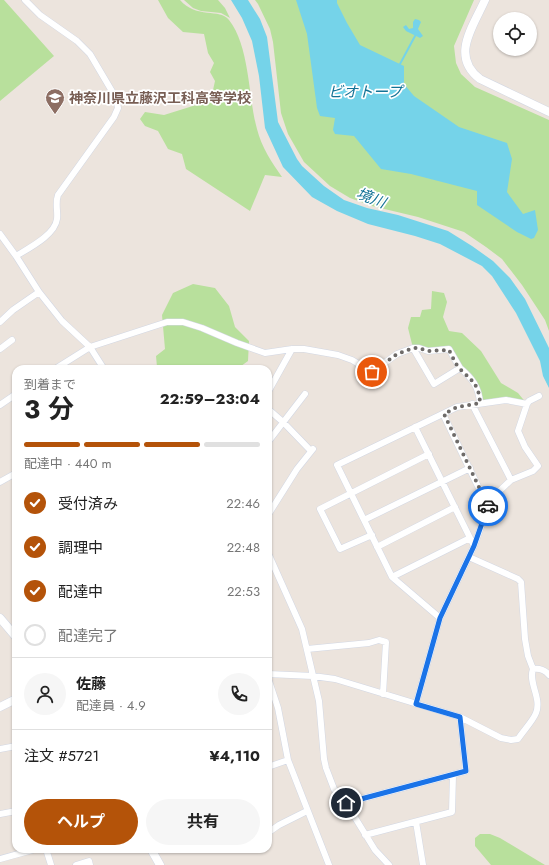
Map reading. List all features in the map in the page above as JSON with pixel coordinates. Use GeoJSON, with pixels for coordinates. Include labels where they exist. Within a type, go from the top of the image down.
{"type":"FeatureCollection","features":[{"type":"Feature","properties":{"kind":"street"},"geometry":{"type":"LineString","coordinates":[[16,256],[44,238],[56,224],[56,200],[58,195],[114,117],[118,108],[116,98],[90,54],[77,41],[40,15],[25,0]]}},
{"type":"Feature","properties":{"kind":"street"},"geometry":{"type":"LineString","coordinates":[[485,0],[465,46],[465,55],[468,65],[472,72],[480,79],[549,112]]}},
{"type":"Feature","properties":{"kind":"street"},"geometry":{"type":"LineString","coordinates":[[0,234],[39,292],[62,321],[90,347],[101,365]]}},
{"type":"Feature","properties":{"kind":"street"},"geometry":{"type":"LineString","coordinates":[[0,322],[13,310],[39,292]]}},
{"type":"Feature","properties":{"kind":"street"},"geometry":{"type":"LineString","coordinates":[[61,365],[90,347],[167,322],[183,322],[265,353],[292,349],[304,349],[338,355],[352,360],[372,372],[397,354],[413,348],[428,351],[449,350],[460,368],[475,384],[480,393],[480,403]]}},
{"type":"Feature","properties":{"kind":"street"},"geometry":{"type":"LineString","coordinates":[[0,349],[12,340]]}},
{"type":"Feature","properties":{"kind":"street"},"geometry":{"type":"LineString","coordinates":[[413,348],[434,384],[460,368]]}},
{"type":"Feature","properties":{"kind":"street"},"geometry":{"type":"LineString","coordinates":[[272,385],[292,349]]}},
{"type":"Feature","properties":{"kind":"street"},"geometry":{"type":"LineString","coordinates":[[272,437],[305,394]]}},
{"type":"Feature","properties":{"kind":"street"},"geometry":{"type":"LineString","coordinates":[[416,704],[440,618],[469,558],[491,499],[511,480],[533,471],[538,466],[525,447],[518,431],[527,404],[529,401],[539,396]]}},
{"type":"Feature","properties":{"kind":"street"},"geometry":{"type":"LineString","coordinates":[[0,405],[12,397]]}},
{"type":"Feature","properties":{"kind":"street"},"geometry":{"type":"LineString","coordinates":[[440,618],[392,577],[351,493],[336,466],[457,407],[506,400],[527,404]]}},
{"type":"Feature","properties":{"kind":"street"},"geometry":{"type":"LineString","coordinates":[[472,404],[511,480]]}},
{"type":"Feature","properties":{"kind":"street"},"geometry":{"type":"LineString","coordinates":[[272,413],[312,450],[297,469],[272,509]]}},
{"type":"Feature","properties":{"kind":"street"},"geometry":{"type":"LineString","coordinates":[[444,414],[488,507]]}},
{"type":"Feature","properties":{"kind":"street"},"geometry":{"type":"LineString","coordinates":[[415,427],[474,546]]}},
{"type":"Feature","properties":{"kind":"street"},"geometry":{"type":"LineString","coordinates":[[372,535],[340,549],[320,509],[429,454]]}},
{"type":"Feature","properties":{"kind":"street"},"geometry":{"type":"LineString","coordinates":[[364,520],[470,468]]}},
{"type":"Feature","properties":{"kind":"street"},"geometry":{"type":"LineString","coordinates":[[0,482],[12,475]]}},
{"type":"Feature","properties":{"kind":"street"},"geometry":{"type":"LineString","coordinates":[[377,547],[455,507]]}},
{"type":"Feature","properties":{"kind":"street"},"geometry":{"type":"LineString","coordinates":[[392,577],[470,538]]}},
{"type":"Feature","properties":{"kind":"street"},"geometry":{"type":"LineString","coordinates":[[469,558],[518,579],[521,582],[525,639],[528,656],[534,669]]}},
{"type":"Feature","properties":{"kind":"street"},"geometry":{"type":"LineString","coordinates":[[272,562],[302,629],[319,701],[324,759],[334,789],[346,803],[375,850],[389,865]]}},
{"type":"Feature","properties":{"kind":"street"},"geometry":{"type":"LineString","coordinates":[[0,618],[12,632]]}},
{"type":"Feature","properties":{"kind":"street"},"geometry":{"type":"LineString","coordinates":[[307,649],[369,643],[379,640],[386,642],[384,694]]}},
{"type":"Feature","properties":{"kind":"street"},"geometry":{"type":"LineString","coordinates":[[534,669],[539,668],[549,675]]}},
{"type":"Feature","properties":{"kind":"street"},"geometry":{"type":"LineString","coordinates":[[272,674],[313,676],[335,679],[460,717],[501,738],[511,740],[518,739],[536,712],[537,700],[531,675],[534,669]]}},
{"type":"Feature","properties":{"kind":"street"},"geometry":{"type":"LineString","coordinates":[[272,690],[278,708],[288,760],[329,865]]}},
{"type":"Feature","properties":{"kind":"street"},"geometry":{"type":"LineString","coordinates":[[0,707],[12,701]]}},
{"type":"Feature","properties":{"kind":"street"},"geometry":{"type":"LineString","coordinates":[[346,803],[466,771],[460,717]]}},
{"type":"Feature","properties":{"kind":"street"},"geometry":{"type":"LineString","coordinates":[[0,749],[12,747]]}},
{"type":"Feature","properties":{"kind":"street"},"geometry":{"type":"LineString","coordinates":[[272,766],[288,760]]}},
{"type":"Feature","properties":{"kind":"street"},"geometry":{"type":"LineString","coordinates":[[365,834],[452,812],[453,775]]}},
{"type":"Feature","properties":{"kind":"street"},"geometry":{"type":"LineString","coordinates":[[272,830],[307,811]]}},
{"type":"Feature","properties":{"kind":"street"},"geometry":{"type":"LineString","coordinates":[[0,814],[12,812]]}},
{"type":"Feature","properties":{"kind":"street"},"geometry":{"type":"LineString","coordinates":[[416,822],[423,865]]}},
{"type":"Feature","properties":{"kind":"street"},"geometry":{"type":"LineString","coordinates":[[0,859],[22,853]]}},
{"type":"Feature","properties":{"kind":"street"},"geometry":{"type":"LineString","coordinates":[[47,853],[51,865]]}},
{"type":"Feature","properties":{"kind":"street"},"geometry":{"type":"LineString","coordinates":[[153,853],[160,865]]}},
{"type":"Feature","properties":{"kind":"street"},"geometry":{"type":"LineString","coordinates":[[76,865],[89,861],[90,865]]}},
{"type":"Feature","properties":{"kind":"green space"},"geometry":{"type":"Polygon","coordinates":[[[0,0],[4,0],[54,56],[0,101],[0,0]]]}},
{"type":"Feature","properties":{"kind":"green space"},"geometry":{"type":"Polygon","coordinates":[[[158,0],[180,0],[186,6],[200,12],[220,14],[229,20],[236,31],[245,58],[254,116],[261,142],[274,166],[282,177],[265,175],[250,211],[186,169],[182,154],[168,149],[158,131],[145,126],[140,119],[145,112],[164,115],[196,105],[199,99],[213,90],[215,81],[210,72],[214,63],[208,53],[204,34],[183,32],[168,18],[158,0]]]}},
{"type":"Feature","properties":{"kind":"green space"},"geometry":{"type":"Polygon","coordinates":[[[184,0],[218,0],[225,8],[230,18],[221,13],[201,11],[193,8],[184,0]]]}},
{"type":"Feature","properties":{"kind":"green space"},"geometry":{"type":"Polygon","coordinates":[[[255,0],[474,0],[454,46],[456,63],[461,74],[475,87],[549,120],[549,331],[545,320],[522,285],[502,259],[486,247],[464,232],[418,217],[372,206],[350,198],[330,186],[304,162],[288,134],[281,113],[273,42],[270,29],[255,0]]]}},
{"type":"Feature","properties":{"kind":"green space"},"geometry":{"type":"Polygon","coordinates":[[[193,284],[215,288],[229,306],[235,327],[249,341],[248,361],[242,365],[157,365],[156,356],[165,349],[162,315],[173,293],[193,284]]]}},
{"type":"Feature","properties":{"kind":"green space"},"geometry":{"type":"Polygon","coordinates":[[[432,291],[444,293],[447,302],[443,317],[449,331],[462,333],[481,351],[501,383],[518,393],[527,404],[506,400],[480,403],[480,393],[449,350],[413,348],[408,328],[411,317],[420,317],[422,310],[431,309],[432,291]]]}},
{"type":"Feature","properties":{"kind":"green space"},"geometry":{"type":"Polygon","coordinates":[[[480,834],[490,834],[500,838],[545,865],[491,865],[475,846],[475,838],[480,834]]]}},
{"type":"Feature","properties":{"kind":"water"},"geometry":{"type":"Polygon","coordinates":[[[231,0],[248,0],[260,19],[267,37],[278,122],[302,166],[324,186],[344,200],[448,231],[493,261],[510,278],[525,299],[549,348],[549,388],[543,376],[540,361],[516,313],[492,276],[482,266],[440,244],[368,224],[337,211],[312,197],[283,167],[265,128],[259,76],[252,41],[242,18],[231,0]]]}},
{"type":"Feature","properties":{"kind":"water","name":"ビオトープ"},"geometry":{"type":"Polygon","coordinates":[[[296,0],[337,0],[347,23],[360,45],[404,66],[404,84],[414,96],[459,127],[507,143],[512,159],[507,192],[523,214],[535,210],[538,230],[534,238],[531,239],[517,232],[477,205],[477,191],[411,174],[381,169],[354,136],[335,134],[333,130],[335,118],[320,116],[317,108],[307,34],[296,0]]]}},
{"type":"Feature","properties":{"kind":"water"},"geometry":{"type":"Polygon","coordinates":[[[415,19],[421,22],[418,29],[423,36],[420,38],[406,31],[403,27],[406,25],[409,29],[413,28],[413,22],[415,19]]]}},
{"type":"Feature","properties":{"kind":"waterway"},"geometry":{"type":"LineString","coordinates":[[400,64],[415,36]]}},
{"type":"Feature","properties":{"kind":"way so far"},"geometry":{"type":"LineString","coordinates":[[372,372],[397,354],[413,348],[428,351],[449,350],[460,368],[475,384],[480,393],[480,403],[457,407],[444,414],[488,506]]}},
{"type":"Feature","properties":{"kind":"place","name":"神奈川県立藤沢工科高等学校"},"geometry":{"type":"Point","coordinates":[55,115]}},
{"type":"Feature","properties":{"kind":"route"},"geometry":{"type":"LineString","coordinates":[[346,803],[466,771],[460,717],[416,704],[440,618],[474,546],[488,506]]}},
{"type":"Feature","properties":{"kind":"water label","name":"境川"},"geometry":{"type":"Point","coordinates":[371,198]}}]}
